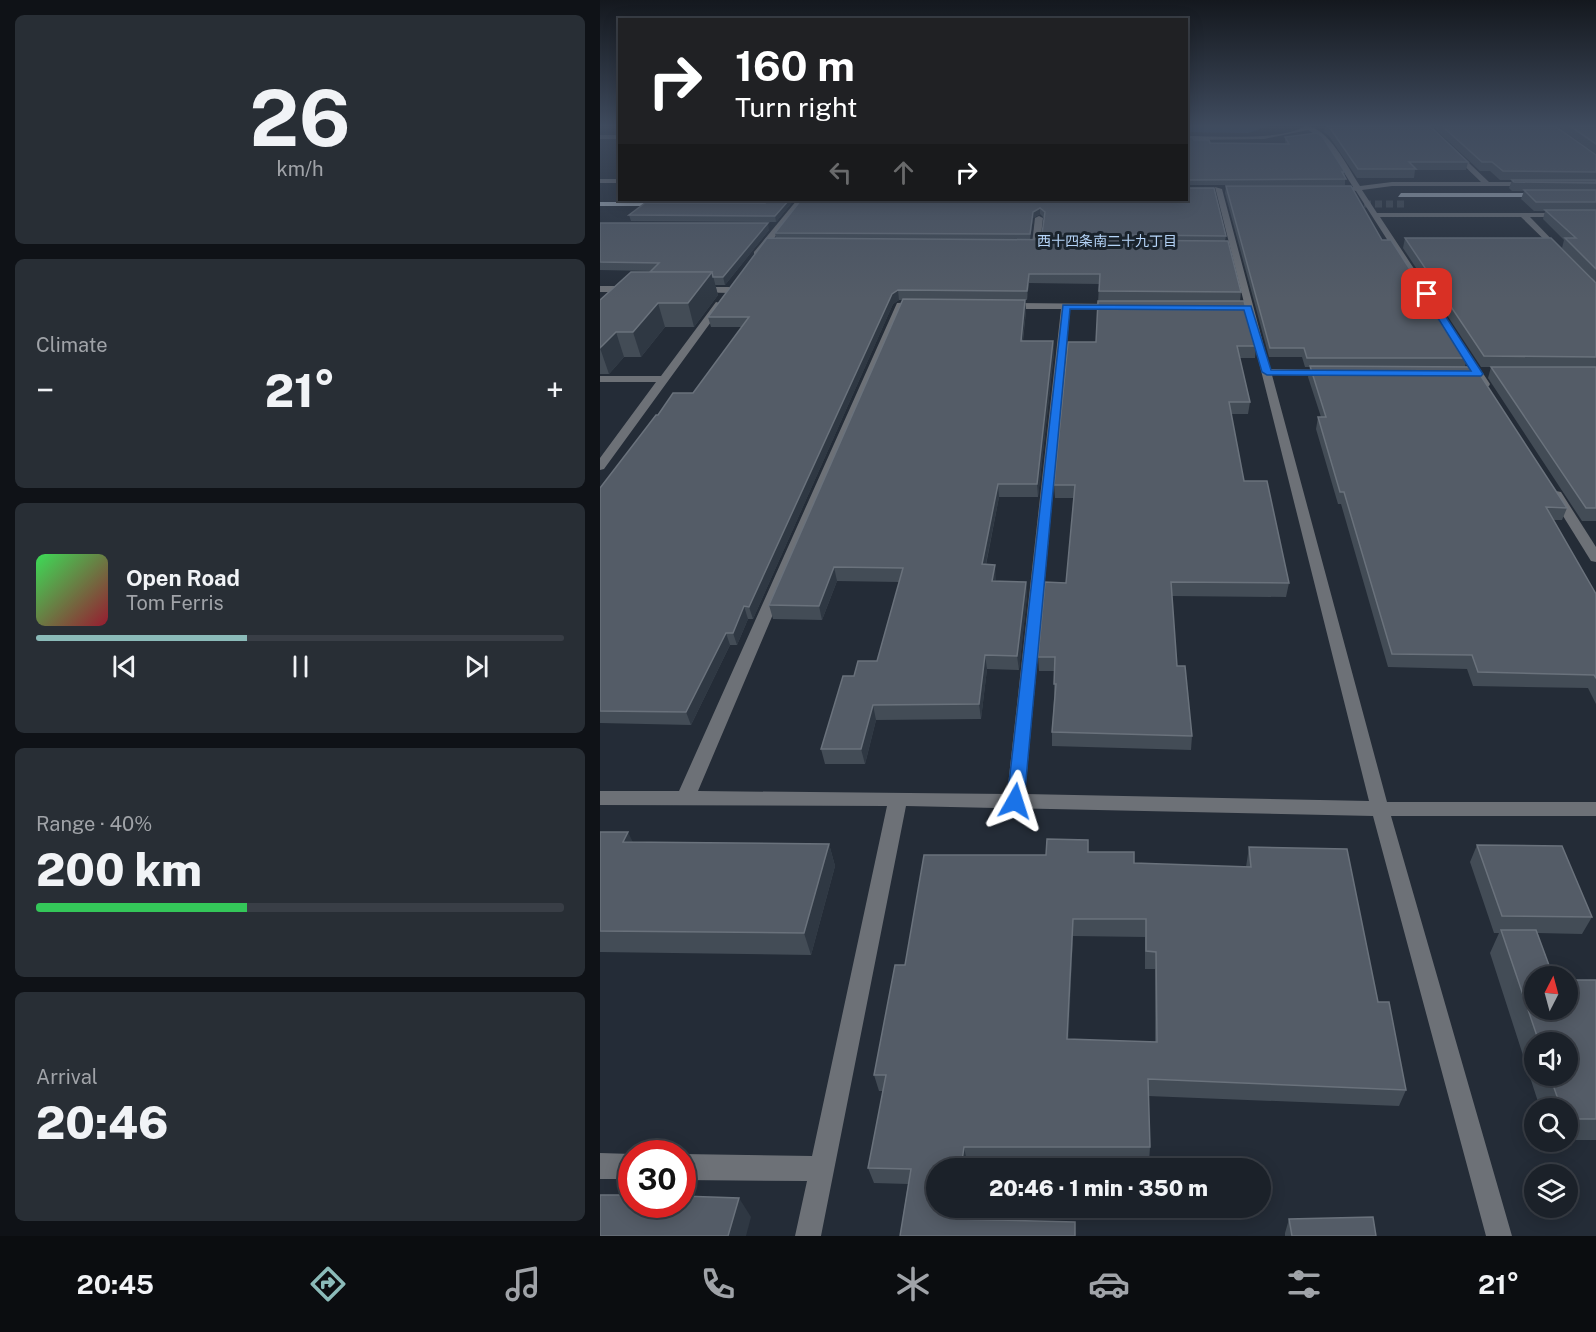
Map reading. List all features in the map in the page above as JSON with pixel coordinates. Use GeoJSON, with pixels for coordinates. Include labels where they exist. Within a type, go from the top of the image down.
{"type":"FeatureCollection","features":[{"type":"Feature","properties":{"kind":"main road"},"geometry":{"type":"LineString","coordinates":[[600,195],[618,195]]}},
{"type":"Feature","properties":{"kind":"main road"},"geometry":{"type":"LineString","coordinates":[[1401,195],[1550,195]]}},
{"type":"Feature","properties":{"kind":"main road"},"geometry":{"type":"LineString","coordinates":[[600,204],[671,204]]}},
{"type":"Feature","properties":{"kind":"main road"},"geometry":{"type":"LineString","coordinates":[[1408,204],[1549,204]]}},
{"type":"Feature","properties":{"kind":"street"},"geometry":{"type":"LineString","coordinates":[[1355,184],[1490,393]]}},
{"type":"Feature","properties":{"kind":"street"},"geometry":{"type":"LineString","coordinates":[[1347,189],[1392,184],[1541,184]]}},
{"type":"Feature","properties":{"kind":"street"},"geometry":{"type":"LineString","coordinates":[[1219,189],[1227,245],[1242,307],[1267,372],[1380,809],[1499,1236]]}},
{"type":"Feature","properties":{"kind":"street"},"geometry":{"type":"LineString","coordinates":[[751,262],[799,201]]}},
{"type":"Feature","properties":{"kind":"street"},"geometry":{"type":"LineString","coordinates":[[1376,215],[1596,215]]}},
{"type":"Feature","properties":{"kind":"street"},"geometry":{"type":"LineString","coordinates":[[1523,215],[1564,257]]}},
{"type":"Feature","properties":{"kind":"street"},"geometry":{"type":"LineString","coordinates":[[1036,244],[1039,218]]}},
{"type":"Feature","properties":{"kind":"street"},"geometry":{"type":"LineString","coordinates":[[767,226],[779,226]]}},
{"type":"Feature","properties":{"kind":"street"},"geometry":{"type":"LineString","coordinates":[[766,243],[777,243]]}},
{"type":"Feature","properties":{"kind":"street"},"geometry":{"type":"LineString","coordinates":[[1024,244],[1048,244]]}},
{"type":"Feature","properties":{"kind":"street"},"geometry":{"type":"LineString","coordinates":[[600,466],[737,280]]}},
{"type":"Feature","properties":{"kind":"street"},"geometry":{"type":"LineString","coordinates":[[600,289],[635,290]]}},
{"type":"Feature","properties":{"kind":"street"},"geometry":{"type":"LineString","coordinates":[[682,290],[729,290]]}},
{"type":"Feature","properties":{"kind":"street"},"geometry":{"type":"LineString","coordinates":[[685,799],[900,305],[935,306]]}},
{"type":"Feature","properties":{"kind":"street"},"geometry":{"type":"LineString","coordinates":[[995,306],[1134,307]]}},
{"type":"Feature","properties":{"kind":"street"},"geometry":{"type":"LineString","coordinates":[[1015,801],[1066,307]]}},
{"type":"Feature","properties":{"kind":"street"},"geometry":{"type":"LineString","coordinates":[[1267,372],[1337,373]]}},
{"type":"Feature","properties":{"kind":"street"},"geometry":{"type":"LineString","coordinates":[[600,379],[664,379]]}},
{"type":"Feature","properties":{"kind":"street"},"geometry":{"type":"LineString","coordinates":[[1552,490],[1596,558]]}},
{"type":"Feature","properties":{"kind":"street"},"geometry":{"type":"LineString","coordinates":[[600,798],[898,799],[1380,809],[1596,809]]}},
{"type":"Feature","properties":{"kind":"street"},"geometry":{"type":"LineString","coordinates":[[808,1236],[898,799]]}},
{"type":"Feature","properties":{"kind":"street"},"geometry":{"type":"LineString","coordinates":[[600,1166],[618,1166]]}},
{"type":"Feature","properties":{"kind":"street"},"geometry":{"type":"LineString","coordinates":[[696,1167],[821,1169]]}},
{"type":"Feature","properties":{"kind":"building"},"geometry":{"type":"Polygon","coordinates":[[[1226,186],[1351,186],[1382,240],[1391,240],[1467,358],[1307,358],[1304,348],[1270,348],[1226,186]]]}},
{"type":"Feature","properties":{"kind":"building"},"geometry":{"type":"Polygon","coordinates":[[[1188,188],[1214,188],[1226,236],[1042,234],[1045,212],[1040,208],[1033,212],[1030,234],[775,233],[800,201],[1188,201],[1188,188]]]}},
{"type":"Feature","properties":{"kind":"building"},"geometry":{"type":"Polygon","coordinates":[[[1524,190],[1596,190],[1596,202],[1536,202],[1524,190]]]}},
{"type":"Feature","properties":{"kind":"building"},"geometry":{"type":"Polygon","coordinates":[[[788,201],[775,216],[629,215],[645,203],[788,201]]]}},
{"type":"Feature","properties":{"kind":"building"},"geometry":{"type":"Polygon","coordinates":[[[1545,210],[1596,210],[1596,269],[1565,238],[1576,238],[1545,210]]]}},
{"type":"Feature","properties":{"kind":"building"},"geometry":{"type":"Polygon","coordinates":[[[600,223],[768,223],[723,277],[713,277],[712,272],[650,272],[659,263],[600,262],[600,223]]]}},
{"type":"Feature","properties":{"kind":"building"},"geometry":{"type":"Polygon","coordinates":[[[767,238],[1228,241],[1241,292],[1099,291],[1100,274],[1029,274],[1027,291],[898,290],[892,294],[749,607],[744,606],[733,633],[726,633],[686,712],[600,711],[600,488],[673,393],[693,393],[749,317],[708,317],[767,238]]]}},
{"type":"Feature","properties":{"kind":"building"},"geometry":{"type":"Polygon","coordinates":[[[1405,238],[1551,238],[1596,283],[1596,357],[1484,356],[1405,238]]]}},
{"type":"Feature","properties":{"kind":"building"},"geometry":{"type":"Polygon","coordinates":[[[631,272],[712,272],[688,303],[658,303],[633,332],[616,332],[600,348],[600,300],[631,272]]]}},
{"type":"Feature","properties":{"kind":"building"},"geometry":{"type":"Polygon","coordinates":[[[903,299],[1025,300],[1021,341],[1053,341],[1037,484],[998,484],[982,564],[995,565],[992,581],[1026,582],[1017,656],[985,655],[979,704],[873,705],[861,749],[821,749],[843,676],[854,676],[858,661],[877,661],[903,568],[834,567],[819,606],[769,605],[903,299]]]}},
{"type":"Feature","properties":{"kind":"building"},"geometry":{"type":"Polygon","coordinates":[[[1098,301],[1244,301],[1256,346],[1237,346],[1250,402],[1229,402],[1244,481],[1267,481],[1289,583],[1171,582],[1177,666],[1185,666],[1192,736],[1052,732],[1056,684],[1054,684],[1055,657],[1038,657],[1045,582],[1066,583],[1075,485],[1054,485],[1068,342],[1096,342],[1098,301]]]}},
{"type":"Feature","properties":{"kind":"building"},"geometry":{"type":"Polygon","coordinates":[[[1310,366],[1475,367],[1567,508],[1546,507],[1596,594],[1596,678],[1594,675],[1478,672],[1472,655],[1392,654],[1344,492],[1340,492],[1318,417],[1326,417],[1310,366]]]}},
{"type":"Feature","properties":{"kind":"building"},"geometry":{"type":"Polygon","coordinates":[[[1491,367],[1596,367],[1596,508],[1586,508],[1491,367]]]}},
{"type":"Feature","properties":{"kind":"building"},"geometry":{"type":"Polygon","coordinates":[[[600,832],[628,832],[623,842],[829,844],[804,933],[600,931],[600,832]]]}},
{"type":"Feature","properties":{"kind":"building"},"geometry":{"type":"Polygon","coordinates":[[[1047,839],[1088,840],[1088,852],[1134,852],[1134,863],[1251,867],[1249,847],[1347,849],[1378,1002],[1389,1002],[1406,1090],[1148,1079],[1150,1147],[964,1147],[962,1158],[926,1158],[926,1218],[1075,1222],[1075,1236],[900,1236],[911,1169],[868,1168],[886,1075],[874,1075],[895,965],[905,965],[924,855],[1046,855],[1047,839]],[[1073,919],[1067,1039],[1157,1042],[1156,952],[1146,951],[1146,919],[1073,919]]]}},
{"type":"Feature","properties":{"kind":"building"},"geometry":{"type":"Polygon","coordinates":[[[1477,845],[1562,846],[1592,917],[1502,916],[1477,845]]]}},
{"type":"Feature","properties":{"kind":"building"},"geometry":{"type":"Polygon","coordinates":[[[1501,930],[1536,930],[1549,966],[1524,966],[1524,998],[1501,930]]]}},
{"type":"Feature","properties":{"kind":"building"},"geometry":{"type":"Polygon","coordinates":[[[1578,980],[1596,980],[1596,1119],[1578,1119],[1578,1098],[1558,1098],[1553,1086],[1578,1086],[1578,1032],[1536,1032],[1532,1020],[1578,1020],[1578,980]]]}},
{"type":"Feature","properties":{"kind":"building"},"geometry":{"type":"Polygon","coordinates":[[[600,1195],[618,1195],[618,1218],[696,1218],[696,1196],[739,1198],[728,1236],[600,1236],[600,1195]]]}},
{"type":"Feature","properties":{"kind":"building"},"geometry":{"type":"Polygon","coordinates":[[[1373,1217],[1376,1236],[1292,1236],[1289,1219],[1373,1217]]]}},
{"type":"Feature","properties":{"kind":"tunnel"},"geometry":{"type":"LineString","coordinates":[[1342,204],[1408,204]]}},
{"type":"Feature","properties":{"kind":"district","name":"西十四条南二十九丁目"},"geometry":{"type":"Point","coordinates":[1107,241]}},
{"type":"Feature","properties":{"kind":"route"},"geometry":{"type":"LineString","coordinates":[[1015,801],[1066,307],[1248,307],[1267,372],[1478,374],[1427,294]]}}]}
